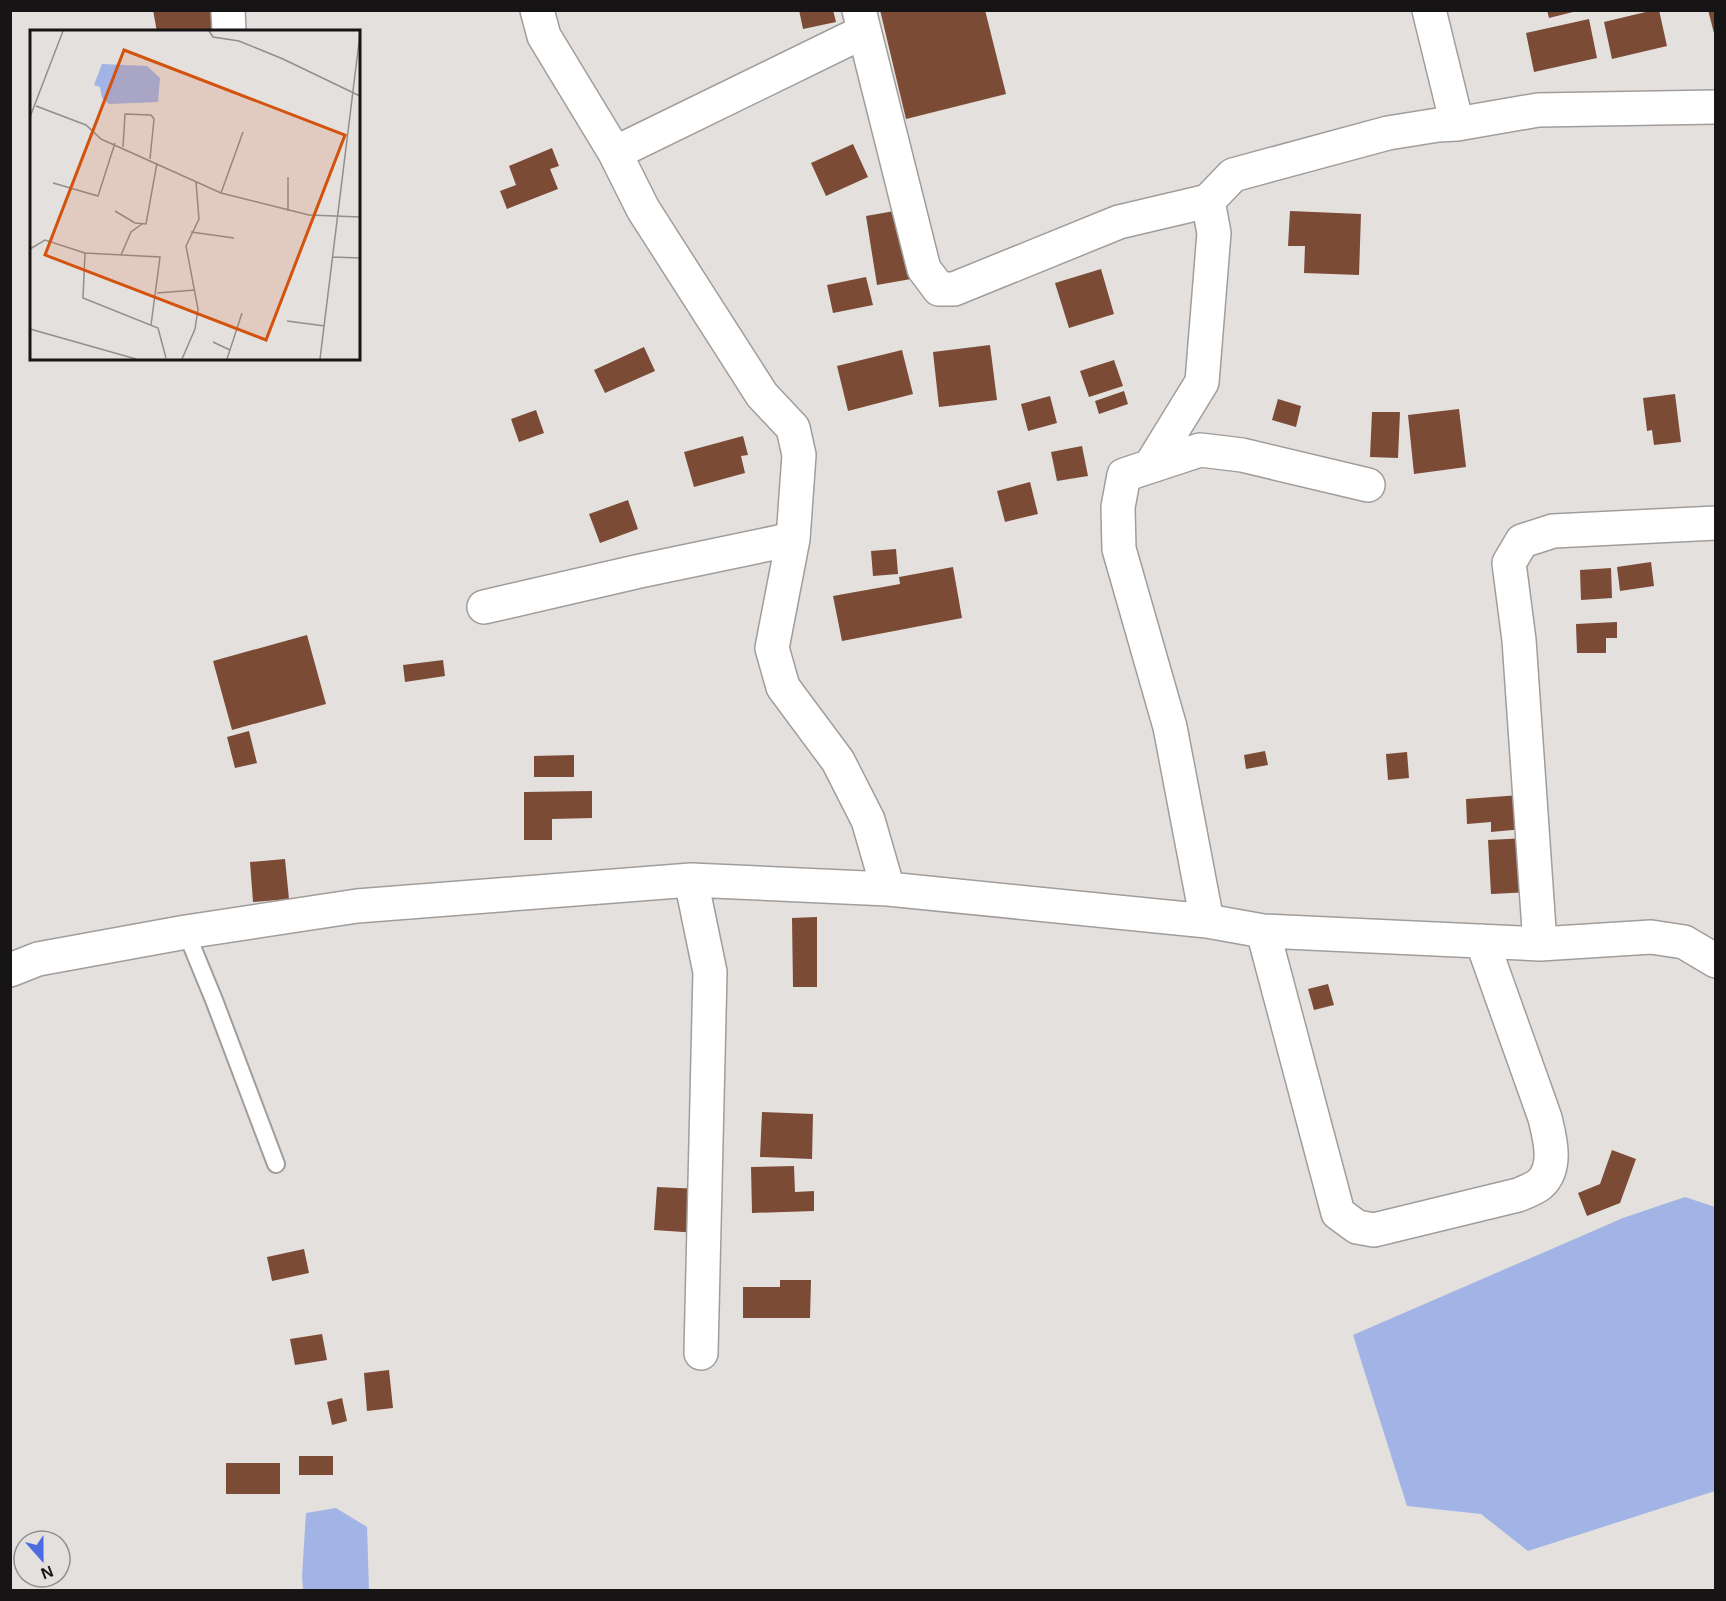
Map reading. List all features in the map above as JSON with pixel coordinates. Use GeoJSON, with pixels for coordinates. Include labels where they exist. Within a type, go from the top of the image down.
{"type":"FeatureCollection","features":[{"type":"Feature","properties":{"kind":"street"},"geometry":{"type":"LineString","coordinates":[[228,10],[229,30]]}},
{"type":"Feature","properties":{"kind":"street"},"geometry":{"type":"LineString","coordinates":[[537,10],[544,36],[615,153],[643,209],[762,395],[793,428],[799,455],[794,539],[772,648],[783,687],[838,761],[868,820],[888,889]]}},
{"type":"Feature","properties":{"kind":"street"},"geometry":{"type":"LineString","coordinates":[[1429,10],[1457,124]]}},
{"type":"Feature","properties":{"kind":"street"},"geometry":{"type":"LineString","coordinates":[[615,153],[861,21],[924,270],[939,289],[954,289],[1119,222],[1208,201],[1233,175],[1388,133],[1538,110],[1716,107]]}},
{"type":"Feature","properties":{"kind":"street"},"geometry":{"type":"LineString","coordinates":[[1151,465],[1202,382],[1214,233],[1208,201]]}},
{"type":"Feature","properties":{"kind":"street"},"geometry":{"type":"LineString","coordinates":[[1208,921],[1170,727],[1119,549],[1118,507],[1124,475],[1200,450],[1242,455],[1368,485]]}},
{"type":"Feature","properties":{"kind":"street"},"geometry":{"type":"LineString","coordinates":[[1540,944],[1519,640],[1509,563],[1522,541],[1553,531],[1716,523]]}},
{"type":"Feature","properties":{"kind":"street"},"geometry":{"type":"LineString","coordinates":[[484,608],[640,571],[794,539]]}},
{"type":"Feature","properties":{"kind":"street"},"geometry":{"type":"LineString","coordinates":[[10,970],[38,959],[186,932],[357,906],[691,880],[888,889],[1208,921],[1263,931],[1540,944],[1651,937],[1684,942],[1716,961]]}},
{"type":"Feature","properties":{"kind":"street"},"geometry":{"type":"LineString","coordinates":[[691,880],[710,972],[701,1353]]}},
{"type":"Feature","properties":{"kind":"street"},"geometry":{"type":"LineString","coordinates":[[1263,931],[1338,1213],[1357,1227],[1374,1230],[1518,1195],[1539,1184],[1548,1172],[1552,1148],[1545,1118],[1482,941]]}},
{"type":"Feature","properties":{"kind":"lane"},"geometry":{"type":"LineString","coordinates":[[186,932],[276,1164]]}},
{"type":"Feature","properties":{"kind":"water"},"geometry":{"type":"Polygon","coordinates":[[[1685,1197],[1715,1207],[1715,1491],[1528,1551],[1481,1514],[1407,1506],[1353,1335],[1623,1218],[1685,1197]]]}},
{"type":"Feature","properties":{"kind":"water"},"geometry":{"type":"Polygon","coordinates":[[[336,1508],[367,1527],[369,1590],[303,1590],[306,1513],[336,1508]]]}},
{"type":"Feature","properties":{"kind":"building"},"geometry":{"type":"Polygon","coordinates":[[[153,10],[223,10],[227,30],[157,30],[153,10]]]}},
{"type":"Feature","properties":{"kind":"building"},"geometry":{"type":"Polygon","coordinates":[[[799,10],[833,10],[836,22],[803,29],[799,10]]]}},
{"type":"Feature","properties":{"kind":"building"},"geometry":{"type":"Polygon","coordinates":[[[880,10],[985,10],[1006,94],[906,119],[880,10]]]}},
{"type":"Feature","properties":{"kind":"building"},"geometry":{"type":"Polygon","coordinates":[[[1547,10],[1577,10],[1577,11],[1549,18],[1547,10]]]}},
{"type":"Feature","properties":{"kind":"building"},"geometry":{"type":"Polygon","coordinates":[[[1659,10],[1667,46],[1612,59],[1604,22],[1659,10]]]}},
{"type":"Feature","properties":{"kind":"building"},"geometry":{"type":"Polygon","coordinates":[[[1708,10],[1716,10],[1716,37],[1715,37],[1708,10]]]}},
{"type":"Feature","properties":{"kind":"building"},"geometry":{"type":"Polygon","coordinates":[[[1589,19],[1597,58],[1534,72],[1526,33],[1589,19]]]}},
{"type":"Feature","properties":{"kind":"building"},"geometry":{"type":"Polygon","coordinates":[[[853,144],[868,177],[826,196],[811,163],[853,144]]]}},
{"type":"Feature","properties":{"kind":"building"},"geometry":{"type":"Polygon","coordinates":[[[552,148],[559,166],[550,169],[558,189],[507,209],[500,191],[516,185],[509,166],[552,148]]]}},
{"type":"Feature","properties":{"kind":"building"},"geometry":{"type":"Polygon","coordinates":[[[900,210],[911,279],[877,285],[866,216],[900,210]]]}},
{"type":"Feature","properties":{"kind":"building"},"geometry":{"type":"Polygon","coordinates":[[[1290,211],[1361,214],[1359,275],[1304,273],[1305,246],[1288,246],[1290,211]]]}},
{"type":"Feature","properties":{"kind":"building"},"geometry":{"type":"Polygon","coordinates":[[[1101,269],[1114,314],[1069,328],[1055,283],[1101,269]]]}},
{"type":"Feature","properties":{"kind":"building"},"geometry":{"type":"Polygon","coordinates":[[[866,277],[873,305],[833,313],[827,285],[866,277]]]}},
{"type":"Feature","properties":{"kind":"building"},"geometry":{"type":"Polygon","coordinates":[[[990,345],[997,400],[939,407],[933,352],[990,345]]]}},
{"type":"Feature","properties":{"kind":"building"},"geometry":{"type":"Polygon","coordinates":[[[644,347],[655,371],[605,393],[594,370],[644,347]]]}},
{"type":"Feature","properties":{"kind":"building"},"geometry":{"type":"Polygon","coordinates":[[[902,350],[913,394],[848,411],[837,366],[902,350]]]}},
{"type":"Feature","properties":{"kind":"building"},"geometry":{"type":"Polygon","coordinates":[[[1114,360],[1123,386],[1089,397],[1080,371],[1114,360]]]}},
{"type":"Feature","properties":{"kind":"building"},"geometry":{"type":"Polygon","coordinates":[[[1124,391],[1128,404],[1099,414],[1095,401],[1124,391]]]}},
{"type":"Feature","properties":{"kind":"building"},"geometry":{"type":"Polygon","coordinates":[[[1675,394],[1681,442],[1654,445],[1652,430],[1647,431],[1643,398],[1675,394]]]}},
{"type":"Feature","properties":{"kind":"building"},"geometry":{"type":"Polygon","coordinates":[[[1050,396],[1057,423],[1028,431],[1021,404],[1050,396]]]}},
{"type":"Feature","properties":{"kind":"building"},"geometry":{"type":"Polygon","coordinates":[[[1278,399],[1301,406],[1296,427],[1272,420],[1278,399]]]}},
{"type":"Feature","properties":{"kind":"building"},"geometry":{"type":"Polygon","coordinates":[[[1459,409],[1466,467],[1414,474],[1408,415],[1459,409]]]}},
{"type":"Feature","properties":{"kind":"building"},"geometry":{"type":"Polygon","coordinates":[[[536,410],[544,433],[519,442],[511,419],[536,410]]]}},
{"type":"Feature","properties":{"kind":"building"},"geometry":{"type":"Polygon","coordinates":[[[1372,412],[1400,412],[1398,458],[1370,457],[1372,412]]]}},
{"type":"Feature","properties":{"kind":"building"},"geometry":{"type":"Polygon","coordinates":[[[743,436],[748,455],[741,456],[745,473],[694,487],[684,452],[743,436]]]}},
{"type":"Feature","properties":{"kind":"building"},"geometry":{"type":"Polygon","coordinates":[[[1082,446],[1088,476],[1057,481],[1051,452],[1082,446]]]}},
{"type":"Feature","properties":{"kind":"building"},"geometry":{"type":"Polygon","coordinates":[[[1030,482],[1038,514],[1005,522],[997,491],[1030,482]]]}},
{"type":"Feature","properties":{"kind":"building"},"geometry":{"type":"Polygon","coordinates":[[[628,500],[638,529],[600,543],[589,514],[628,500]]]}},
{"type":"Feature","properties":{"kind":"building"},"geometry":{"type":"Polygon","coordinates":[[[896,549],[898,574],[873,576],[871,551],[896,549]]]}},
{"type":"Feature","properties":{"kind":"building"},"geometry":{"type":"Polygon","coordinates":[[[1651,562],[1654,586],[1620,591],[1617,567],[1651,562]]]}},
{"type":"Feature","properties":{"kind":"building"},"geometry":{"type":"Polygon","coordinates":[[[953,567],[962,618],[842,641],[833,596],[900,584],[899,577],[953,567]]]}},
{"type":"Feature","properties":{"kind":"building"},"geometry":{"type":"Polygon","coordinates":[[[1611,568],[1612,598],[1581,600],[1580,570],[1611,568]]]}},
{"type":"Feature","properties":{"kind":"building"},"geometry":{"type":"Polygon","coordinates":[[[1617,622],[1617,638],[1606,638],[1606,653],[1577,653],[1576,624],[1617,622]]]}},
{"type":"Feature","properties":{"kind":"building"},"geometry":{"type":"Polygon","coordinates":[[[307,635],[326,704],[232,730],[213,661],[307,635]]]}},
{"type":"Feature","properties":{"kind":"building"},"geometry":{"type":"Polygon","coordinates":[[[443,660],[445,676],[405,682],[403,665],[443,660]]]}},
{"type":"Feature","properties":{"kind":"building"},"geometry":{"type":"Polygon","coordinates":[[[249,731],[257,763],[235,768],[227,737],[249,731]]]}},
{"type":"Feature","properties":{"kind":"building"},"geometry":{"type":"Polygon","coordinates":[[[1265,751],[1268,765],[1246,769],[1244,755],[1265,751]]]}},
{"type":"Feature","properties":{"kind":"building"},"geometry":{"type":"Polygon","coordinates":[[[1407,752],[1409,778],[1388,780],[1386,754],[1407,752]]]}},
{"type":"Feature","properties":{"kind":"building"},"geometry":{"type":"Polygon","coordinates":[[[574,755],[574,777],[534,777],[534,756],[574,755]]]}},
{"type":"Feature","properties":{"kind":"building"},"geometry":{"type":"Polygon","coordinates":[[[592,791],[592,818],[552,819],[552,840],[524,840],[524,792],[592,791]]]}},
{"type":"Feature","properties":{"kind":"building"},"geometry":{"type":"Polygon","coordinates":[[[1520,795],[1523,829],[1491,832],[1491,822],[1467,824],[1466,799],[1520,795]]]}},
{"type":"Feature","properties":{"kind":"building"},"geometry":{"type":"Polygon","coordinates":[[[1526,838],[1529,892],[1491,894],[1488,840],[1526,838]]]}},
{"type":"Feature","properties":{"kind":"building"},"geometry":{"type":"Polygon","coordinates":[[[285,859],[289,899],[253,902],[250,862],[285,859]]]}},
{"type":"Feature","properties":{"kind":"building"},"geometry":{"type":"Polygon","coordinates":[[[817,917],[817,987],[793,987],[792,918],[817,917]]]}},
{"type":"Feature","properties":{"kind":"building"},"geometry":{"type":"Polygon","coordinates":[[[1328,984],[1334,1005],[1314,1010],[1308,989],[1328,984]]]}},
{"type":"Feature","properties":{"kind":"building"},"geometry":{"type":"Polygon","coordinates":[[[762,1112],[813,1114],[812,1159],[760,1157],[762,1112]]]}},
{"type":"Feature","properties":{"kind":"building"},"geometry":{"type":"Polygon","coordinates":[[[1612,1150],[1636,1159],[1620,1203],[1587,1216],[1578,1193],[1600,1184],[1612,1150]]]}},
{"type":"Feature","properties":{"kind":"building"},"geometry":{"type":"Polygon","coordinates":[[[794,1166],[795,1192],[814,1191],[814,1211],[752,1213],[751,1167],[794,1166]]]}},
{"type":"Feature","properties":{"kind":"building"},"geometry":{"type":"Polygon","coordinates":[[[657,1187],[701,1189],[698,1233],[654,1230],[657,1187]]]}},
{"type":"Feature","properties":{"kind":"building"},"geometry":{"type":"Polygon","coordinates":[[[304,1249],[309,1273],[272,1281],[267,1257],[304,1249]]]}},
{"type":"Feature","properties":{"kind":"building"},"geometry":{"type":"Polygon","coordinates":[[[780,1280],[811,1280],[810,1318],[743,1318],[743,1287],[780,1287],[780,1280]]]}},
{"type":"Feature","properties":{"kind":"building"},"geometry":{"type":"Polygon","coordinates":[[[322,1334],[327,1360],[295,1365],[290,1339],[322,1334]]]}},
{"type":"Feature","properties":{"kind":"building"},"geometry":{"type":"Polygon","coordinates":[[[389,1370],[393,1408],[367,1411],[364,1373],[389,1370]]]}},
{"type":"Feature","properties":{"kind":"building"},"geometry":{"type":"Polygon","coordinates":[[[342,1398],[347,1421],[332,1425],[327,1402],[342,1398]]]}},
{"type":"Feature","properties":{"kind":"building"},"geometry":{"type":"Polygon","coordinates":[[[299,1456],[333,1456],[333,1475],[299,1475],[299,1456]]]}},
{"type":"Feature","properties":{"kind":"building"},"geometry":{"type":"Polygon","coordinates":[[[226,1463],[280,1463],[280,1494],[226,1494],[226,1463]]]}}]}
